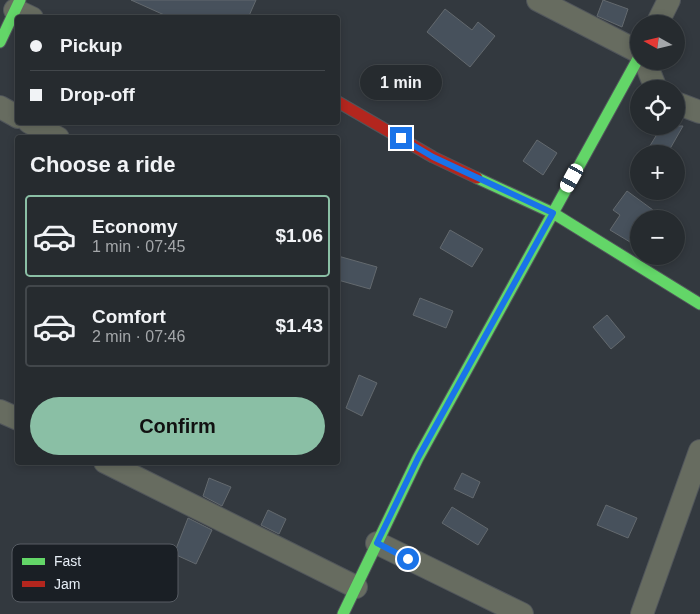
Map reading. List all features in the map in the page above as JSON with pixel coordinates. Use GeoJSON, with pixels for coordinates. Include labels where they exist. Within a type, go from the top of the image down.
{"type":"FeatureCollection","features":[{"type":"Feature","properties":{"kind":"main road"},"geometry":{"type":"LineString","coordinates":[[0,42],[15,20]]}},
{"type":"Feature","properties":{"kind":"main road"},"geometry":{"type":"LineString","coordinates":[[343,614],[418,458],[632,70]]}},
{"type":"Feature","properties":{"kind":"main road"},"geometry":{"type":"LineString","coordinates":[[340,103],[433,157],[553,213],[700,304]]}},
{"type":"Feature","properties":{"kind":"street"},"geometry":{"type":"LineString","coordinates":[[538,0],[630,47]]}},
{"type":"Feature","properties":{"kind":"street"},"geometry":{"type":"LineString","coordinates":[[662,15],[669,0]]}},
{"type":"Feature","properties":{"kind":"street"},"geometry":{"type":"LineString","coordinates":[[685,106],[700,112]]}},
{"type":"Feature","properties":{"kind":"street"},"geometry":{"type":"LineString","coordinates":[[0,107],[15,115]]}},
{"type":"Feature","properties":{"kind":"street"},"geometry":{"type":"LineString","coordinates":[[34,125],[53,135]]}},
{"type":"Feature","properties":{"kind":"street"},"geometry":{"type":"LineString","coordinates":[[0,411],[15,418]]}},
{"type":"Feature","properties":{"kind":"street"},"geometry":{"type":"LineString","coordinates":[[642,614],[700,451]]}},
{"type":"Feature","properties":{"kind":"street"},"geometry":{"type":"LineString","coordinates":[[111,465],[356,587]]}},
{"type":"Feature","properties":{"kind":"street"},"geometry":{"type":"LineString","coordinates":[[377,543],[522,614]]}},
{"type":"Feature","properties":{"kind":"building"},"geometry":{"type":"Polygon","coordinates":[[[131,0],[256,0],[249,15],[164,15],[131,0]]]}},
{"type":"Feature","properties":{"kind":"building"},"geometry":{"type":"Polygon","coordinates":[[[603,0],[628,9],[622,27],[597,16],[603,0]]]}},
{"type":"Feature","properties":{"kind":"building"},"geometry":{"type":"Polygon","coordinates":[[[445,9],[472,30],[478,22],[495,36],[470,67],[427,32],[445,9]]]}},
{"type":"Feature","properties":{"kind":"building"},"geometry":{"type":"Polygon","coordinates":[[[657,135],[678,135],[672,145],[650,145],[657,135]]]}},
{"type":"Feature","properties":{"kind":"building"},"geometry":{"type":"Polygon","coordinates":[[[537,140],[557,153],[543,175],[523,161],[537,140]]]}},
{"type":"Feature","properties":{"kind":"building"},"geometry":{"type":"Polygon","coordinates":[[[627,191],[630,193],[630,200],[639,200],[653,210],[630,210],[630,242],[610,230],[620,215],[613,210],[627,191]]]}},
{"type":"Feature","properties":{"kind":"building"},"geometry":{"type":"Polygon","coordinates":[[[450,230],[483,249],[472,267],[440,248],[450,230]]]}},
{"type":"Feature","properties":{"kind":"building"},"geometry":{"type":"Polygon","coordinates":[[[340,257],[377,267],[370,289],[340,281],[340,257]]]}},
{"type":"Feature","properties":{"kind":"building"},"geometry":{"type":"Polygon","coordinates":[[[420,298],[453,311],[446,328],[413,315],[420,298]]]}},
{"type":"Feature","properties":{"kind":"building"},"geometry":{"type":"Polygon","coordinates":[[[607,315],[625,337],[611,349],[593,327],[607,315]]]}},
{"type":"Feature","properties":{"kind":"building"},"geometry":{"type":"Polygon","coordinates":[[[359,375],[377,383],[362,416],[346,408],[359,375]]]}},
{"type":"Feature","properties":{"kind":"building"},"geometry":{"type":"Polygon","coordinates":[[[462,473],[480,482],[473,498],[454,489],[462,473]]]}},
{"type":"Feature","properties":{"kind":"building"},"geometry":{"type":"Polygon","coordinates":[[[209,478],[231,487],[222,506],[203,496],[209,478]]]}},
{"type":"Feature","properties":{"kind":"building"},"geometry":{"type":"Polygon","coordinates":[[[606,505],[637,518],[628,538],[597,525],[606,505]]]}},
{"type":"Feature","properties":{"kind":"building"},"geometry":{"type":"Polygon","coordinates":[[[452,507],[488,529],[478,545],[442,523],[452,507]]]}},
{"type":"Feature","properties":{"kind":"building"},"geometry":{"type":"Polygon","coordinates":[[[268,510],[286,519],[279,534],[261,525],[268,510]]]}},
{"type":"Feature","properties":{"kind":"building"},"geometry":{"type":"Polygon","coordinates":[[[188,518],[212,530],[196,564],[178,556],[178,544],[188,518]]]}},
{"type":"Feature","properties":{"kind":"traffic: fast"},"geometry":{"type":"LineString","coordinates":[[0,42],[20,0]]}},
{"type":"Feature","properties":{"kind":"traffic: fast"},"geometry":{"type":"LineString","coordinates":[[343,614],[418,458],[632,70]]}},
{"type":"Feature","properties":{"kind":"traffic: fast"},"geometry":{"type":"LineString","coordinates":[[477,178],[553,213],[700,304]]}},
{"type":"Feature","properties":{"kind":"traffic: jam"},"geometry":{"type":"LineString","coordinates":[[340,103],[433,157],[477,178]]}},
{"type":"Feature","properties":{"kind":"route"},"geometry":{"type":"LineString","coordinates":[[401,138],[433,157],[553,213],[418,458],[377,543],[408,559]]}}]}
